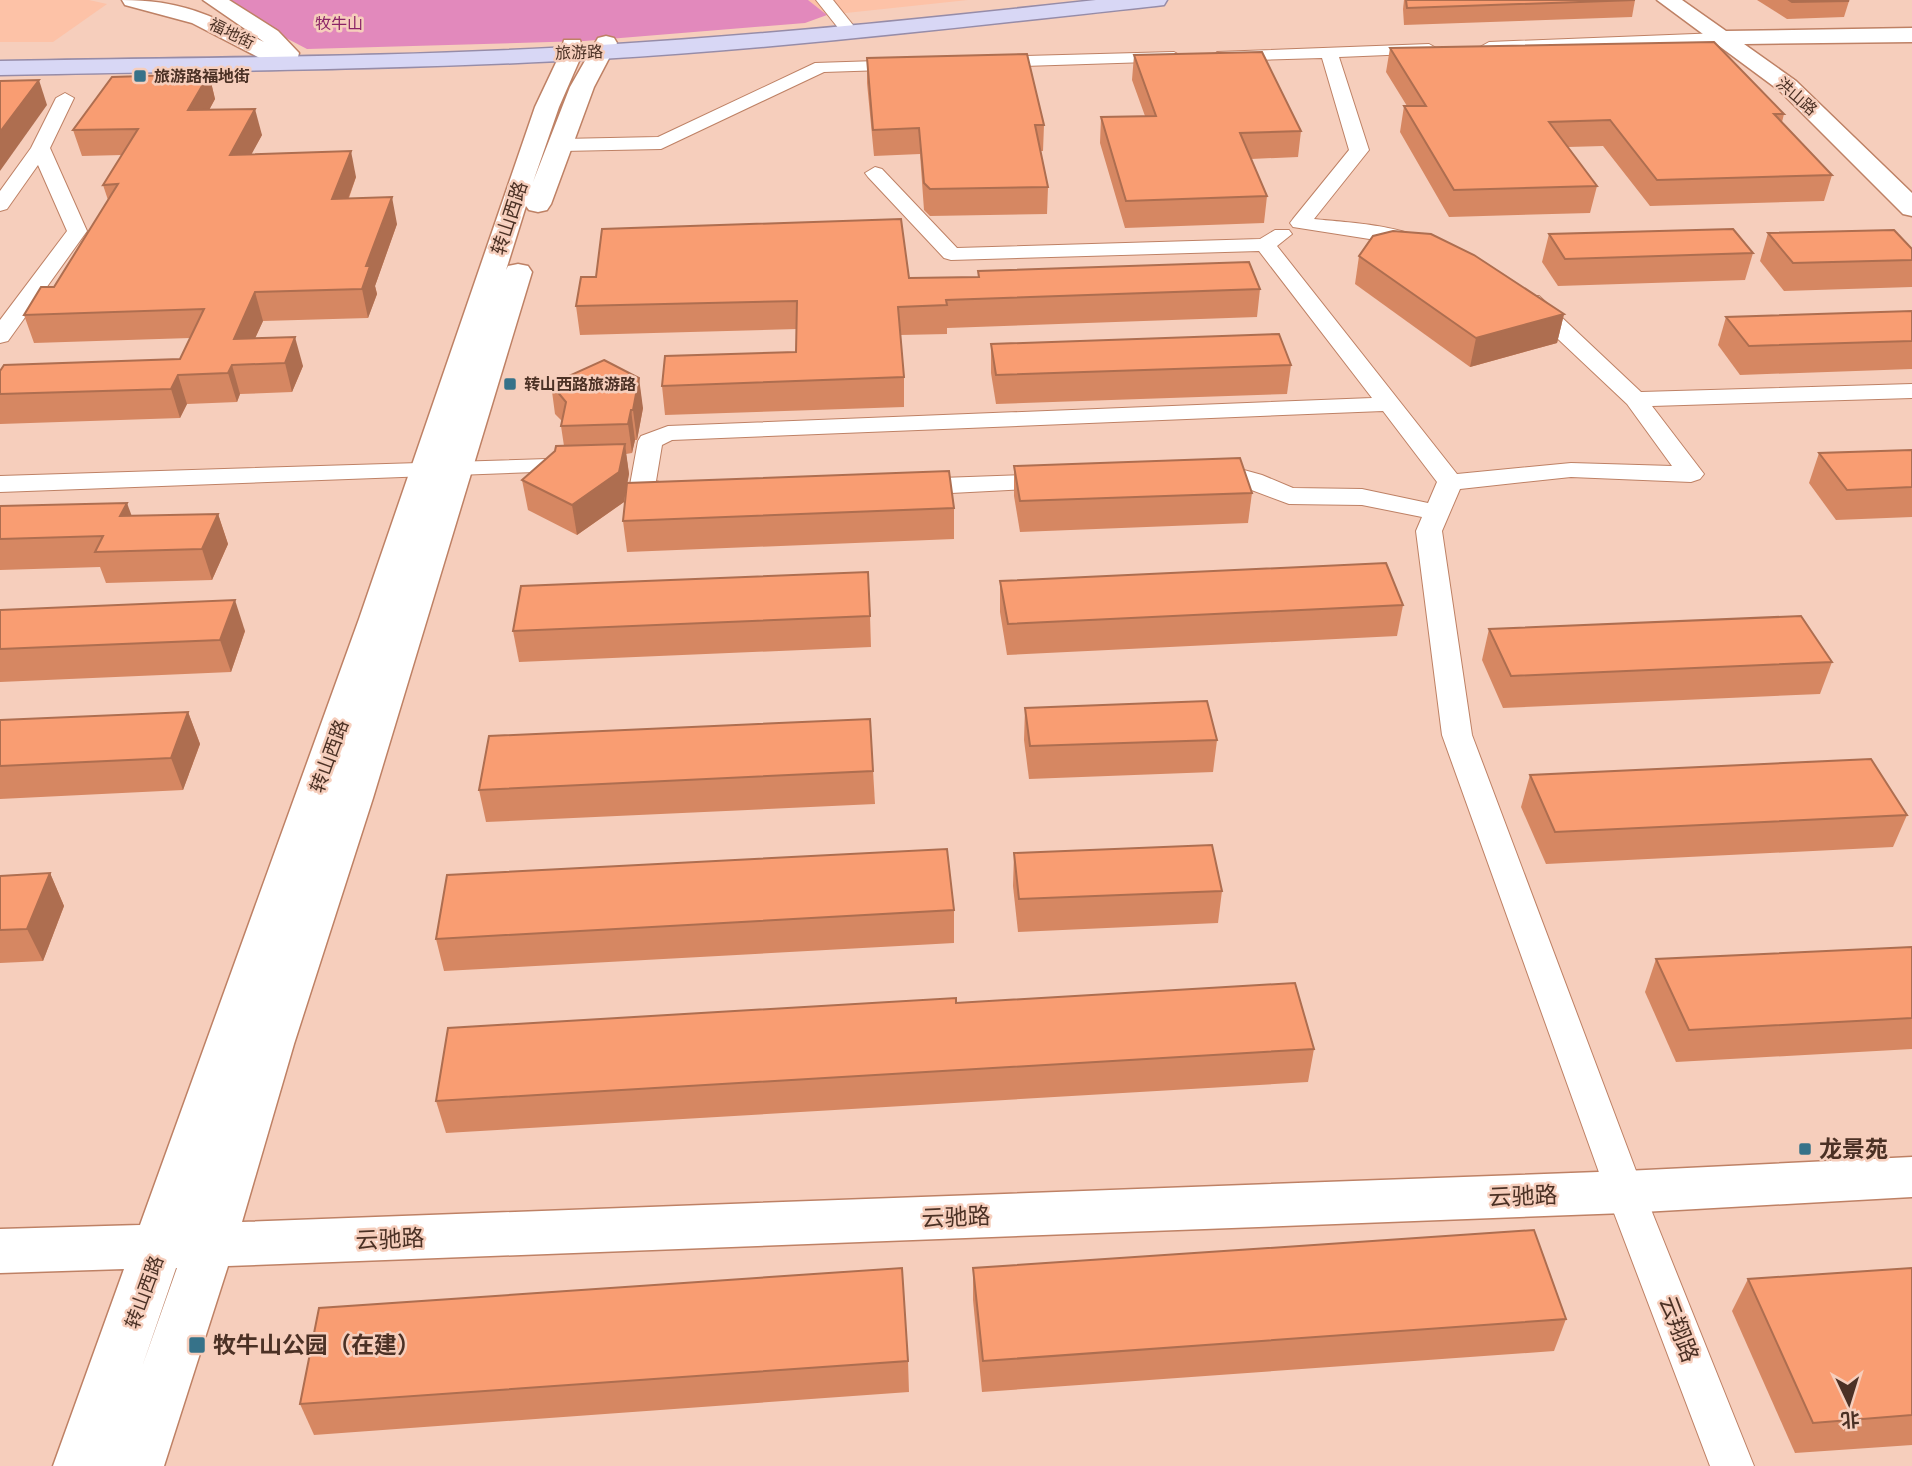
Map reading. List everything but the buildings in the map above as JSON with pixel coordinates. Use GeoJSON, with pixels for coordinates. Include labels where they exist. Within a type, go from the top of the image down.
{"type":"FeatureCollection","features":[{"type":"Feature","properties":{"kind":"main road","name":"福地街"},"geometry":{"type":"LineString","coordinates":[[133,0],[200,18],[282,56]]}},
{"type":"Feature","properties":{"kind":"main road"},"geometry":{"type":"LineString","coordinates":[[214,0],[270,36],[282,56]]}},
{"type":"Feature","properties":{"kind":"main road","name":"旅游路"},"geometry":{"type":"LineString","coordinates":[[0,57],[282,56],[430,60],[845,25],[1075,0]]}},
{"type":"Feature","properties":{"kind":"main road","name":"旅游路"},"geometry":{"type":"LineString","coordinates":[[588,48],[848,33],[1156,0]]}},
{"type":"Feature","properties":{"kind":"main road","name":"洪山路"},"geometry":{"type":"LineString","coordinates":[[1668,0],[1788,86],[1912,208]]}},
{"type":"Feature","properties":{"kind":"main road","name":"洪山路"},"geometry":{"type":"LineString","coordinates":[[1699,0],[1780,59],[1843,114],[1912,183]]}},
{"type":"Feature","properties":{"kind":"main road"},"geometry":{"type":"LineString","coordinates":[[1720,38],[1912,35]]}},
{"type":"Feature","properties":{"kind":"main road","name":"转山西路"},"geometry":{"type":"LineString","coordinates":[[135,1466],[249,981],[377,619],[441,469],[562,145],[582,87],[588,48]]}},
{"type":"Feature","properties":{"kind":"main road","name":"转山西路"},"geometry":{"type":"LineString","coordinates":[[81,1466],[185,1245],[271,1044],[441,469],[533,146],[547,107],[588,48]]}},
{"type":"Feature","properties":{"kind":"main road","name":"旅游路"},"geometry":{"type":"LineString","coordinates":[[0,68],[282,56]]}},
{"type":"Feature","properties":{"kind":"main road","name":"云驰路"},"geometry":{"type":"LineString","coordinates":[[0,1251],[1625,1192],[1912,1177]]}},
{"type":"Feature","properties":{"kind":"street"},"geometry":{"type":"LineString","coordinates":[[824,0],[845,25]]}},
{"type":"Feature","properties":{"kind":"street"},"geometry":{"type":"LineString","coordinates":[[1469,48],[1720,38]]}},
{"type":"Feature","properties":{"kind":"street"},"geometry":{"type":"LineString","coordinates":[[972,63],[1441,49]]}},
{"type":"Feature","properties":{"kind":"street"},"geometry":{"type":"LineString","coordinates":[[875,173],[951,254],[1265,244],[1300,223],[1359,150],[1329,53]]}},
{"type":"Feature","properties":{"kind":"street"},"geometry":{"type":"LineString","coordinates":[[562,145],[661,143],[821,67],[931,64]]}},
{"type":"Feature","properties":{"kind":"street"},"geometry":{"type":"LineString","coordinates":[[0,205],[40,148],[65,98]]}},
{"type":"Feature","properties":{"kind":"street"},"geometry":{"type":"LineString","coordinates":[[0,336],[77,231],[40,148]]}},
{"type":"Feature","properties":{"kind":"street"},"geometry":{"type":"LineString","coordinates":[[1300,223],[1400,237],[1436,254]]}},
{"type":"Feature","properties":{"kind":"street"},"geometry":{"type":"LineString","coordinates":[[1265,244],[1450,482],[1571,470],[1690,474],[1635,399],[1530,301],[1507,289]]}},
{"type":"Feature","properties":{"kind":"street"},"geometry":{"type":"LineString","coordinates":[[1635,399],[1912,391]]}},
{"type":"Feature","properties":{"kind":"street"},"geometry":{"type":"LineString","coordinates":[[703,495],[675,496],[643,485],[650,441],[668,433],[1389,404]]}},
{"type":"Feature","properties":{"kind":"street"},"geometry":{"type":"LineString","coordinates":[[0,484],[646,463]]}},
{"type":"Feature","properties":{"kind":"street"},"geometry":{"type":"LineString","coordinates":[[1177,477],[1233,475],[1289,496],[1362,497],[1437,512]]}},
{"type":"Feature","properties":{"kind":"street"},"geometry":{"type":"LineString","coordinates":[[884,488],[1080,481]]}},
{"type":"Feature","properties":{"kind":"street","name":"云翔路"},"geometry":{"type":"LineString","coordinates":[[1450,482],[1429,531],[1457,735],[1625,1192],[1732,1466]]}},
{"type":"Feature","properties":{"kind":"shaded area"},"geometry":{"type":"Polygon","coordinates":[[[0,0],[89,0],[107,4],[53,42],[0,42],[0,0]]]}},
{"type":"Feature","properties":{"kind":"shaded area"},"geometry":{"type":"Polygon","coordinates":[[[808,0],[968,0],[827,15],[808,0]]]}},
{"type":"Feature","properties":{"kind":"green space","name":"牧牛山"},"geometry":{"type":"Polygon","coordinates":[[[225,0],[808,0],[827,15],[805,23],[584,41],[307,49],[267,28],[225,0]]]}},
{"type":"Feature","properties":{"kind":"place","name":"旅游路福地街"},"geometry":{"type":"Point","coordinates":[140,76]}},
{"type":"Feature","properties":{"kind":"place","name":"转山西路旅游路"},"geometry":{"type":"Point","coordinates":[510,384]}},
{"type":"Feature","properties":{"kind":"place","name":"龙景苑"},"geometry":{"type":"Point","coordinates":[1805,1149]}},
{"type":"Feature","properties":{"kind":"place","name":"牧牛山公园（在建）"},"geometry":{"type":"Point","coordinates":[197,1345]}}]}
